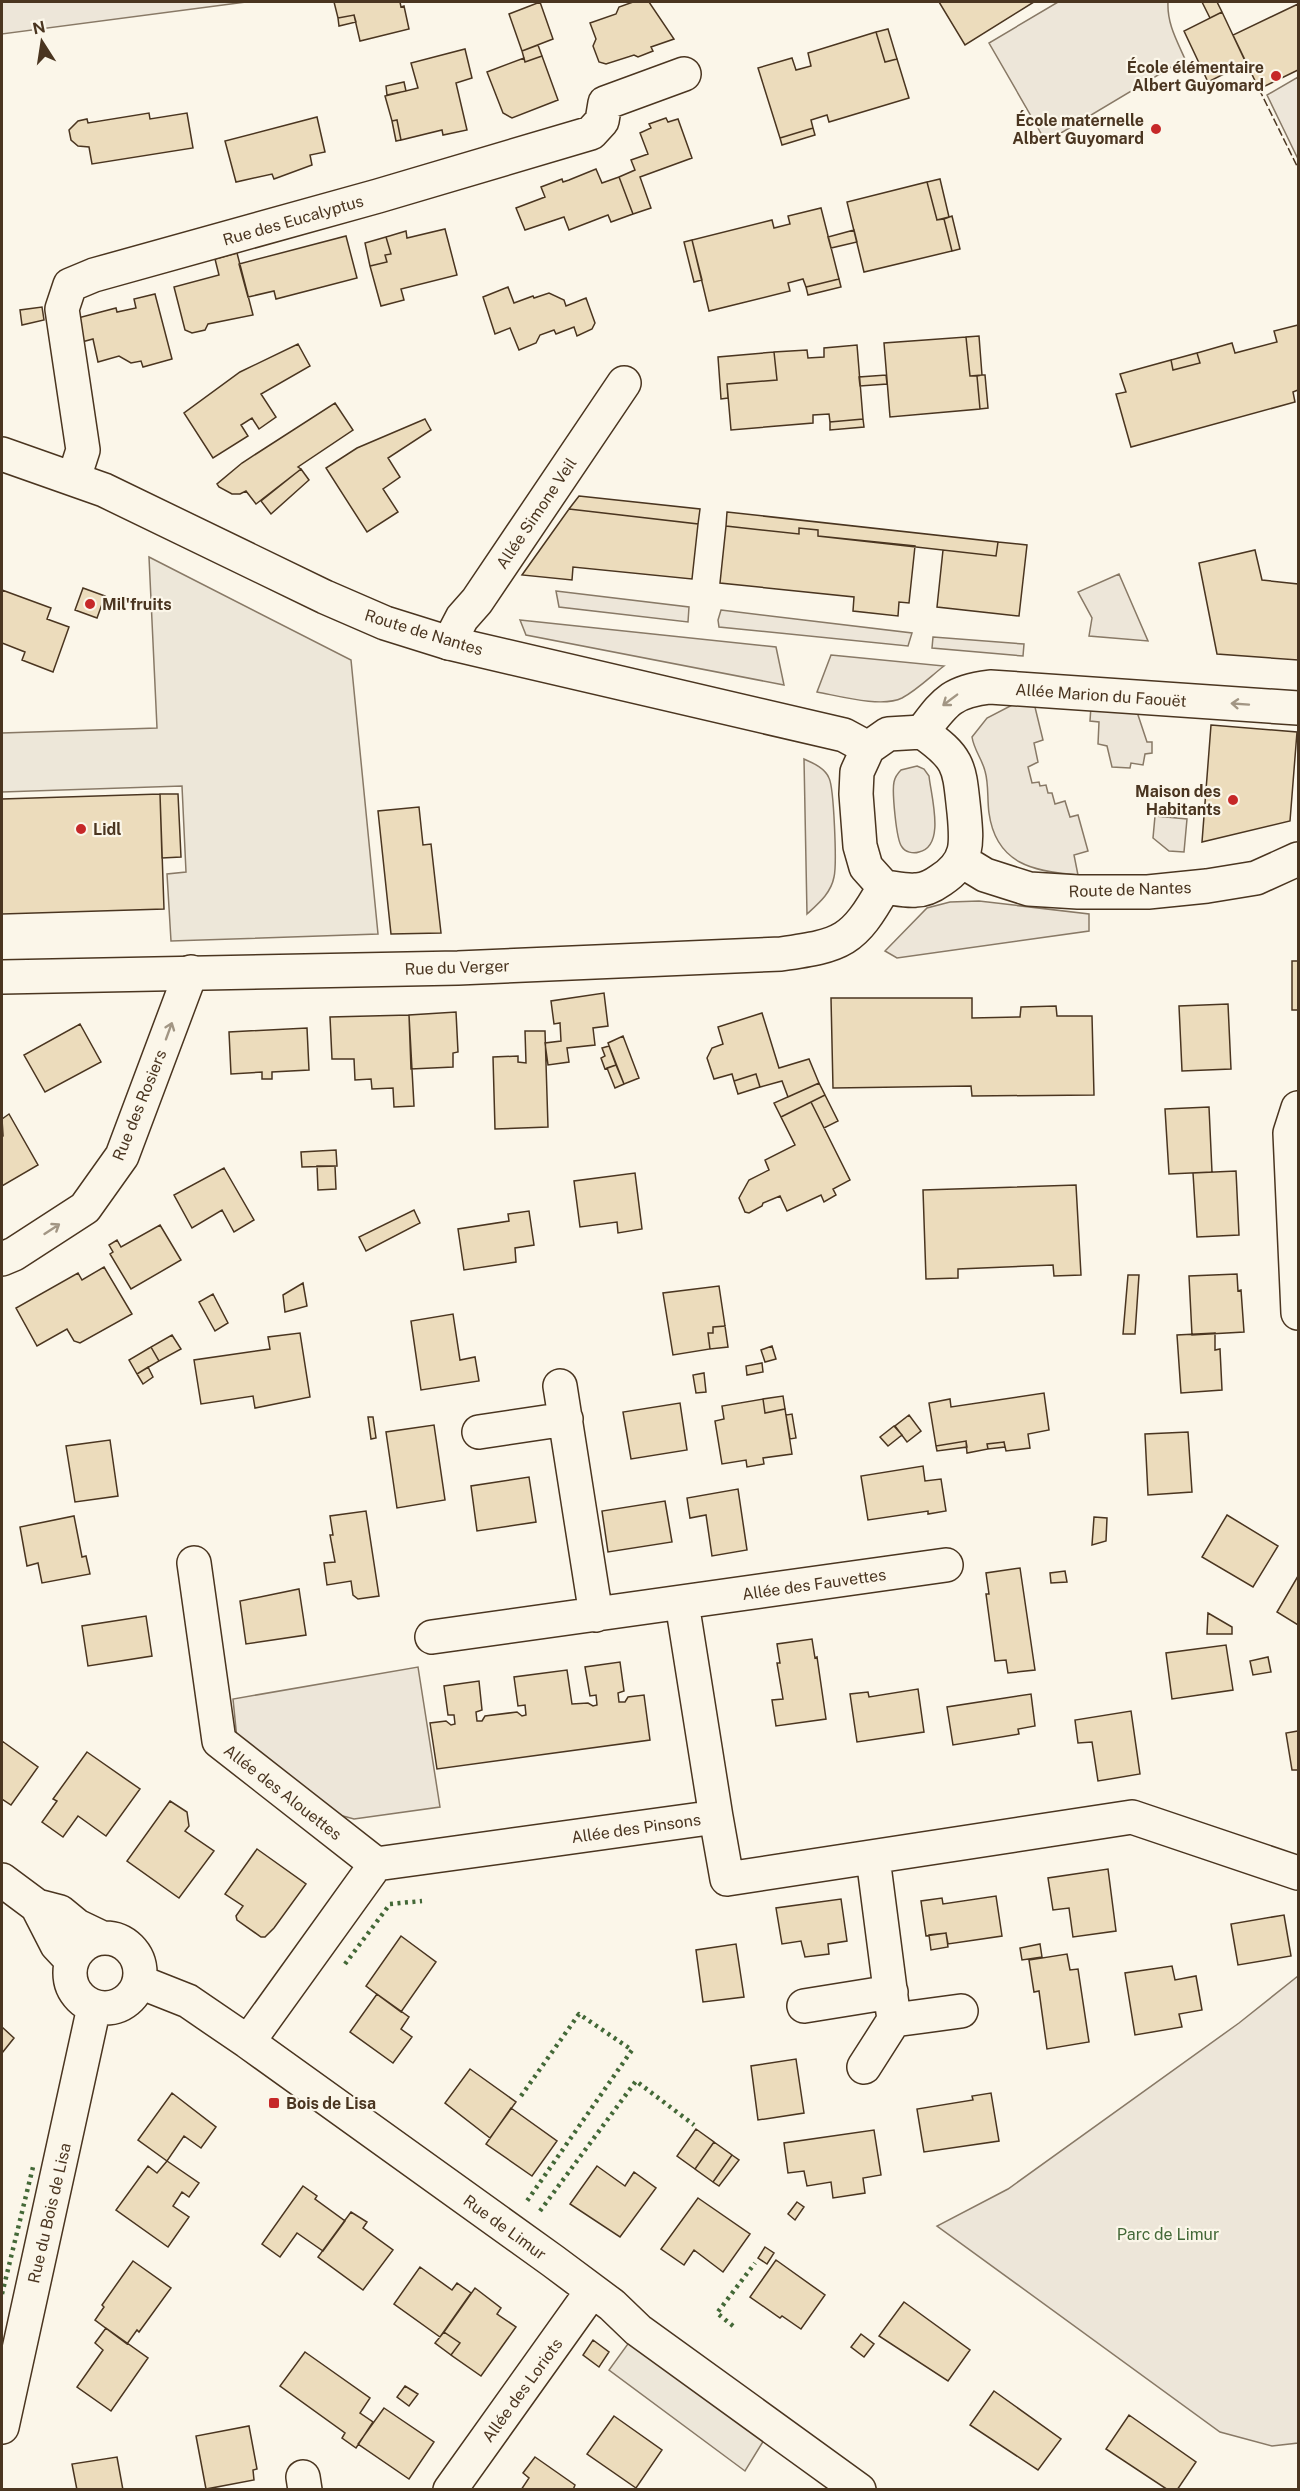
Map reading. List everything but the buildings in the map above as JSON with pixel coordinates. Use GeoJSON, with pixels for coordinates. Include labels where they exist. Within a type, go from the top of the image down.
{"type":"FeatureCollection","features":[{"type":"Feature","properties":{"kind":"street","name":"Rue des Eucalyptus"},"geometry":{"type":"LineString","coordinates":[[74,478],[83,450],[62,309],[70,285],[94,275],[367,199],[591,133],[602,121],[605,103],[684,74]]}},
{"type":"Feature","properties":{"kind":"street","name":"Allée Simone Veil"},"geometry":{"type":"LineString","coordinates":[[449,643],[462,618],[477,601],[624,383]]}},
{"type":"Feature","properties":{"kind":"street","name":"Route de Nantes"},"geometry":{"type":"LineString","coordinates":[[2,454],[74,478],[142,508],[385,623],[449,643],[844,735],[868,748]]}},
{"type":"Feature","properties":{"kind":"street","name":"Allée Marion du Faouët"},"geometry":{"type":"LineString","coordinates":[[922,732],[941,707],[963,691],[990,687],[1299,708]]}},
{"type":"Feature","properties":{"kind":"street"},"geometry":{"type":"LineString","coordinates":[[922,732],[940,745],[959,768],[966,842],[962,861],[950,874],[934,885],[916,890],[884,887],[866,867],[860,846],[856,794],[857,772],[868,748],[888,734],[922,732]]}},
{"type":"Feature","properties":{"kind":"street","name":"Route de Nantes"},"geometry":{"type":"LineString","coordinates":[[962,861],[985,875],[1029,889],[1148,892],[1256,878],[1299,859]]}},
{"type":"Feature","properties":{"kind":"street","name":"Rue du Verger"},"geometry":{"type":"LineString","coordinates":[[2,977],[458,968],[781,954],[818,948],[842,941],[869,914],[884,887]]}},
{"type":"Feature","properties":{"kind":"street","name":"Rue des Rosiers"},"geometry":{"type":"LineString","coordinates":[[2,1258],[14,1254],[85,1208],[122,1156],[191,972]]}},
{"type":"Feature","properties":{"kind":"street"},"geometry":{"type":"LineString","coordinates":[[1299,1108],[1290,1132],[1299,1313]]}},
{"type":"Feature","properties":{"kind":"street"},"geometry":{"type":"LineString","coordinates":[[560,1386],[596,1615]]}},
{"type":"Feature","properties":{"kind":"street"},"geometry":{"type":"LineString","coordinates":[[479,1432],[566,1419]]}},
{"type":"Feature","properties":{"kind":"street","name":"Allée des Alouettes"},"geometry":{"type":"LineString","coordinates":[[194,1563],[219,1741],[376,1864]]}},
{"type":"Feature","properties":{"kind":"street","name":"Allée des Fauvettes"},"geometry":{"type":"LineString","coordinates":[[432,1637],[946,1565]]}},
{"type":"Feature","properties":{"kind":"street"},"geometry":{"type":"LineString","coordinates":[[682,1603],[716,1817]]}},
{"type":"Feature","properties":{"kind":"street","name":"Allée des Pinsons"},"geometry":{"type":"LineString","coordinates":[[376,1864],[716,1817],[727,1879],[1132,1817],[1299,1873]]}},
{"type":"Feature","properties":{"kind":"street"},"geometry":{"type":"LineString","coordinates":[[864,2067],[893,2006],[873,1858]]}},
{"type":"Feature","properties":{"kind":"street"},"geometry":{"type":"LineString","coordinates":[[248,2042],[376,1864]]}},
{"type":"Feature","properties":{"kind":"street"},"geometry":{"type":"LineString","coordinates":[[2,1880],[37,1906],[60,1912],[77,1926],[100,1937],[123,1942],[132,1950],[141,1970],[140,1982],[127,2001],[117,2007],[94,2007],[84,2001],[76,1993],[69,1971],[72,1960],[83,1945],[100,1937]]}},
{"type":"Feature","properties":{"kind":"street"},"geometry":{"type":"LineString","coordinates":[[37,1906],[57,1945],[72,1960]]}},
{"type":"Feature","properties":{"kind":"street","name":"Rue de Limur"},"geometry":{"type":"LineString","coordinates":[[140,1982],[188,2001],[248,2042],[592,2291],[648,2337],[859,2490]]}},
{"type":"Feature","properties":{"kind":"street"},"geometry":{"type":"LineString","coordinates":[[804,2006],[893,2006],[961,2011]]}},
{"type":"Feature","properties":{"kind":"street","name":"Rue du Bois de Lisa"},"geometry":{"type":"LineString","coordinates":[[2,2422],[94,2007]]}},
{"type":"Feature","properties":{"kind":"street","name":"Allée des Loriots"},"geometry":{"type":"LineString","coordinates":[[450,2490],[592,2291]]}},
{"type":"Feature","properties":{"kind":"green space"},"geometry":{"type":"Polygon","coordinates":[[[2,2],[246,2],[2,34],[2,2]]]}},
{"type":"Feature","properties":{"kind":"green space"},"geometry":{"type":"Polygon","coordinates":[[[1058,2],[1168,2],[1175,38],[1185,59],[1046,142],[989,43],[1058,2]]]}},
{"type":"Feature","properties":{"kind":"green space"},"geometry":{"type":"Polygon","coordinates":[[[1298,77],[1298,159],[1267,95],[1298,77]]]}},
{"type":"Feature","properties":{"kind":"green space"},"geometry":{"type":"Polygon","coordinates":[[[1119,574],[1148,641],[1089,636],[1092,618],[1078,592],[1119,574]]]}},
{"type":"Feature","properties":{"kind":"green space"},"geometry":{"type":"Polygon","coordinates":[[[556,591],[689,607],[688,622],[559,607],[556,591]]]}},
{"type":"Feature","properties":{"kind":"green space"},"geometry":{"type":"Polygon","coordinates":[[[721,610],[912,633],[908,646],[719,627],[718,620],[721,610]]]}},
{"type":"Feature","properties":{"kind":"green space"},"geometry":{"type":"Polygon","coordinates":[[[520,620],[776,647],[784,685],[526,635],[520,620]]]}},
{"type":"Feature","properties":{"kind":"green space"},"geometry":{"type":"Polygon","coordinates":[[[933,637],[1024,644],[1023,656],[932,648],[933,637]]]}},
{"type":"Feature","properties":{"kind":"green space"},"geometry":{"type":"Polygon","coordinates":[[[831,655],[944,666],[902,698],[894,701],[872,702],[817,692],[831,655]]]}},
{"type":"Feature","properties":{"kind":"green space"},"geometry":{"type":"Polygon","coordinates":[[[1016,703],[1034,703],[1043,740],[1034,743],[1038,762],[1028,767],[1032,783],[1039,782],[1040,786],[1046,785],[1048,793],[1052,793],[1055,804],[1065,801],[1070,817],[1078,815],[1088,851],[1074,855],[1078,875],[1032,868],[1020,862],[1000,844],[993,830],[984,767],[972,737],[987,718],[1016,703]]]}},
{"type":"Feature","properties":{"kind":"green space"},"geometry":{"type":"Polygon","coordinates":[[[1091,706],[1136,709],[1147,742],[1152,742],[1152,753],[1145,754],[1143,765],[1131,763],[1130,768],[1112,767],[1107,746],[1098,744],[1099,722],[1090,721],[1091,706]]]}},
{"type":"Feature","properties":{"kind":"green space"},"geometry":{"type":"Polygon","coordinates":[[[804,759],[822,769],[829,778],[835,843],[835,870],[832,883],[824,897],[807,914],[804,759]]]}},
{"type":"Feature","properties":{"kind":"green space"},"geometry":{"type":"Polygon","coordinates":[[[917,766],[924,769],[929,776],[935,831],[927,848],[914,853],[905,850],[900,843],[895,815],[894,787],[895,778],[901,770],[917,766]]]}},
{"type":"Feature","properties":{"kind":"green space"},"geometry":{"type":"Polygon","coordinates":[[[1155,816],[1187,819],[1184,852],[1169,851],[1153,838],[1155,816]]]}},
{"type":"Feature","properties":{"kind":"green space"},"geometry":{"type":"Polygon","coordinates":[[[979,901],[1089,914],[1089,931],[897,958],[885,951],[927,908],[950,902],[979,901]]]}},
{"type":"Feature","properties":{"kind":"green space"},"geometry":{"type":"Polygon","coordinates":[[[418,1667],[440,1807],[354,1819],[332,1813],[237,1739],[233,1699],[418,1667]]]}},
{"type":"Feature","properties":{"kind":"green space","name":"Parc de Limur"},"geometry":{"type":"Polygon","coordinates":[[[1298,1976],[1298,2443],[1272,2446],[1220,2432],[937,2226],[1008,2189],[1239,2023],[1298,1976]]]}},
{"type":"Feature","properties":{"kind":"shaded area"},"geometry":{"type":"Polygon","coordinates":[[[149,557],[351,660],[378,934],[171,941],[167,874],[186,872],[182,786],[2,792],[2,733],[157,728],[149,557]]]}},
{"type":"Feature","properties":{"kind":"shaded area"},"geometry":{"type":"Polygon","coordinates":[[[638,2330],[772,2427],[745,2471],[609,2370],[638,2330]]]}},
{"type":"Feature","properties":{"kind":"hedge"},"geometry":{"type":"LineString","coordinates":[[345,1964],[390,1904],[422,1901]]}},
{"type":"Feature","properties":{"kind":"hedge"},"geometry":{"type":"LineString","coordinates":[[521,2096],[579,2014],[632,2050],[527,2201]]}},
{"type":"Feature","properties":{"kind":"hedge"},"geometry":{"type":"LineString","coordinates":[[540,2211],[636,2081],[694,2125]]}},
{"type":"Feature","properties":{"kind":"hedge"},"geometry":{"type":"LineString","coordinates":[[2,2294],[33,2167]]}},
{"type":"Feature","properties":{"kind":"hedge"},"geometry":{"type":"LineString","coordinates":[[733,2326],[717,2313],[755,2263]]}},
{"type":"Feature","properties":{"kind":"fence"},"geometry":{"type":"LineString","coordinates":[[1259,89],[1298,168]]}},
{"type":"Feature","properties":{"kind":"place","name":"École élémentaire Albert Guyomard"},"geometry":{"type":"Point","coordinates":[1276,76]}},
{"type":"Feature","properties":{"kind":"place","name":"École maternelle Albert Guyomard"},"geometry":{"type":"Point","coordinates":[1156,129]}},
{"type":"Feature","properties":{"kind":"place","name":"Mil'fruits"},"geometry":{"type":"Point","coordinates":[90,604]}},
{"type":"Feature","properties":{"kind":"place","name":"Maison des Habitants"},"geometry":{"type":"Point","coordinates":[1233,800]}},
{"type":"Feature","properties":{"kind":"place","name":"Lidl"},"geometry":{"type":"Point","coordinates":[81,829]}},
{"type":"Feature","properties":{"kind":"place","name":"Bois de Lisa"},"geometry":{"type":"Point","coordinates":[274,2103]}}]}
